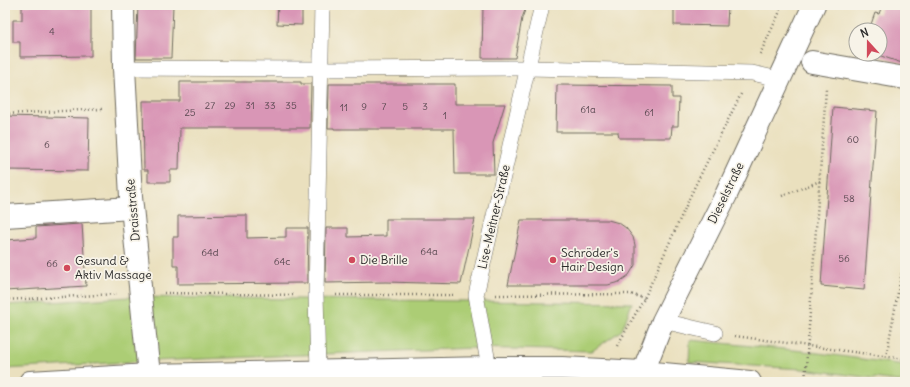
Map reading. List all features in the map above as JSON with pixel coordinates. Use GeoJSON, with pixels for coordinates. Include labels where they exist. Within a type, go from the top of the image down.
{"type":"FeatureCollection","features":[{"type":"Feature","properties":{"kind":"street","name":"Draisstraße"},"geometry":{"type":"LineString","coordinates":[[123,5],[124,68],[132,208],[149,375]]}},
{"type":"Feature","properties":{"kind":"street","name":"Dieselstraße"},"geometry":{"type":"LineString","coordinates":[[641,377],[663,321],[726,195],[814,5]]}},
{"type":"Feature","properties":{"kind":"street"},"geometry":{"type":"LineString","coordinates":[[820,64],[905,78]]}},
{"type":"Feature","properties":{"kind":"street"},"geometry":{"type":"LineString","coordinates":[[5,216],[132,208]]}},
{"type":"Feature","properties":{"kind":"street"},"geometry":{"type":"LineString","coordinates":[[30,382],[149,375],[488,368],[562,368],[604,370],[641,377],[750,382]]}},
{"type":"Feature","properties":{"kind":"lane"},"geometry":{"type":"LineString","coordinates":[[318,371],[316,295],[322,5]]}},
{"type":"Feature","properties":{"kind":"lane","name":"Lise-Meitner-Straße"},"geometry":{"type":"LineString","coordinates":[[488,368],[476,295],[542,5]]}},
{"type":"Feature","properties":{"kind":"lane"},"geometry":{"type":"LineString","coordinates":[[124,68],[528,68],[752,73],[779,79]]}},
{"type":"Feature","properties":{"kind":"lane"},"geometry":{"type":"LineString","coordinates":[[663,321],[715,333]]}},
{"type":"Feature","properties":{"kind":"path"},"geometry":{"type":"LineString","coordinates":[[604,370],[644,299],[695,186],[752,73],[783,5]]}},
{"type":"Feature","properties":{"kind":"path"},"geometry":{"type":"LineString","coordinates":[[805,382],[809,346],[820,181],[820,64]]}},
{"type":"Feature","properties":{"kind":"path"},"geometry":{"type":"LineString","coordinates":[[5,114],[127,108]]}},
{"type":"Feature","properties":{"kind":"path"},"geometry":{"type":"LineString","coordinates":[[782,196],[820,181]]}},
{"type":"Feature","properties":{"kind":"path"},"geometry":{"type":"LineString","coordinates":[[886,357],[905,255]]}},
{"type":"Feature","properties":{"kind":"path"},"geometry":{"type":"LineString","coordinates":[[715,333],[905,359]]}},
{"type":"Feature","properties":{"kind":"green space"},"geometry":{"type":"Polygon","coordinates":[[[130,297],[632,303],[622,330],[592,351],[473,348],[129,362],[5,369],[5,305],[130,297]]]}},
{"type":"Feature","properties":{"kind":"green space"},"geometry":{"type":"Polygon","coordinates":[[[690,340],[804,351],[905,365],[905,382],[802,369],[689,362],[690,340]]]}},
{"type":"Feature","properties":{"kind":"building"},"geometry":{"type":"Polygon","coordinates":[[[22,5],[91,5],[91,56],[20,57],[20,42],[13,42],[13,20],[22,20],[22,5]]]}},
{"type":"Feature","properties":{"kind":"building"},"geometry":{"type":"Polygon","coordinates":[[[138,5],[173,5],[171,58],[136,58],[138,5]]]}},
{"type":"Feature","properties":{"kind":"building"},"geometry":{"type":"Polygon","coordinates":[[[278,5],[302,5],[302,25],[277,24],[278,5]]]}},
{"type":"Feature","properties":{"kind":"building"},"geometry":{"type":"Polygon","coordinates":[[[483,5],[527,5],[522,18],[515,58],[482,58],[483,5]]]}},
{"type":"Feature","properties":{"kind":"building"},"geometry":{"type":"Polygon","coordinates":[[[674,5],[728,5],[727,26],[674,25],[674,5]]]}},
{"type":"Feature","properties":{"kind":"building"},"geometry":{"type":"Polygon","coordinates":[[[882,5],[905,5],[905,64],[888,58],[888,22],[872,22],[875,13],[879,14],[882,5]]]}},
{"type":"Feature","properties":{"kind":"building"},"geometry":{"type":"Polygon","coordinates":[[[180,82],[301,82],[301,84],[311,84],[310,128],[180,128],[179,170],[170,170],[170,182],[148,182],[148,170],[144,170],[143,101],[180,101],[180,82]]]}},
{"type":"Feature","properties":{"kind":"building"},"geometry":{"type":"Polygon","coordinates":[[[329,84],[455,84],[455,104],[505,104],[493,143],[494,174],[455,174],[454,129],[328,128],[329,84]]]}},
{"type":"Feature","properties":{"kind":"building"},"geometry":{"type":"Polygon","coordinates":[[[557,85],[672,86],[672,98],[679,98],[678,126],[672,126],[671,138],[619,138],[618,132],[556,132],[557,85]]]}},
{"type":"Feature","properties":{"kind":"building"},"geometry":{"type":"Polygon","coordinates":[[[833,107],[877,111],[864,290],[821,286],[833,107]]]}},
{"type":"Feature","properties":{"kind":"building"},"geometry":{"type":"Polygon","coordinates":[[[5,116],[89,118],[88,171],[5,170],[5,116]]]}},
{"type":"Feature","properties":{"kind":"building"},"geometry":{"type":"Polygon","coordinates":[[[247,215],[247,238],[286,237],[286,228],[308,228],[307,283],[178,284],[178,266],[173,266],[173,237],[178,237],[178,216],[247,215]]]}},
{"type":"Feature","properties":{"kind":"building"},"geometry":{"type":"Polygon","coordinates":[[[386,219],[475,219],[461,284],[386,282],[325,283],[326,228],[348,228],[348,237],[386,236],[386,219]]]}},
{"type":"Feature","properties":{"kind":"building"},"geometry":{"type":"Polygon","coordinates":[[[521,220],[608,220],[619,223],[626,228],[633,237],[635,245],[635,265],[629,275],[619,282],[608,285],[508,285],[521,220]]]}},
{"type":"Feature","properties":{"kind":"building"},"geometry":{"type":"Polygon","coordinates":[[[82,224],[86,286],[5,291],[5,240],[36,238],[36,227],[82,224]]]}},
{"type":"Feature","properties":{"kind":"place","name":"Die Brille"},"geometry":{"type":"Point","coordinates":[352,260]}},
{"type":"Feature","properties":{"kind":"place","name":"Schröder's Hair Design"},"geometry":{"type":"Point","coordinates":[553,260]}},
{"type":"Feature","properties":{"kind":"place","name":"Gesund & Aktiv Massage"},"geometry":{"type":"Point","coordinates":[67,268]}}]}
